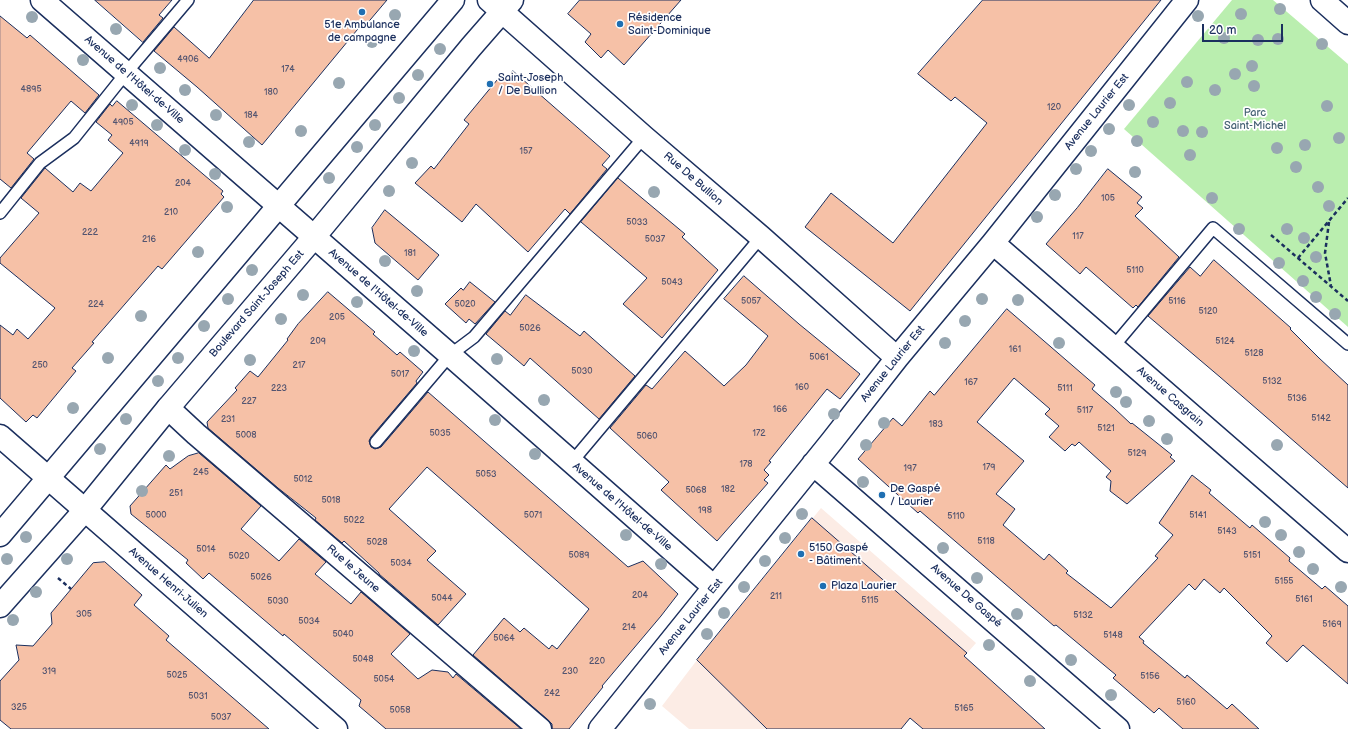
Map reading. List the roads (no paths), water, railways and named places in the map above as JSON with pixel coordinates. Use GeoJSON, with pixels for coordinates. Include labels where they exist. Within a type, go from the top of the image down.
{"type":"FeatureCollection","features":[{"type":"Feature","properties":{"kind":"street","name":"Avenue de l'Hôtel-de-Ville"},"geometry":{"type":"LineString","coordinates":[[42,0],[714,587]]}},
{"type":"Feature","properties":{"kind":"street"},"geometry":{"type":"LineString","coordinates":[[0,535],[453,0]]}},
{"type":"Feature","properties":{"kind":"street","name":"Avenue Laurier Est"},"geometry":{"type":"LineString","coordinates":[[600,729],[897,358],[993,242],[1187,0]]}},
{"type":"Feature","properties":{"kind":"street"},"geometry":{"type":"LineString","coordinates":[[1322,0],[1348,23]]}},
{"type":"Feature","properties":{"kind":"street","name":"Rue De Bullion"},"geometry":{"type":"LineString","coordinates":[[501,4],[644,137],[761,237],[897,358]]}},
{"type":"Feature","properties":{"kind":"street","name":"Boulevard Saint-Joseph Est"},"geometry":{"type":"LineString","coordinates":[[0,606],[85,510],[168,408],[314,237],[471,47],[501,4]]}},
{"type":"Feature","properties":{"kind":"street","name":"Avenue Casgrain"},"geometry":{"type":"LineString","coordinates":[[993,242],[1348,551]]}},
{"type":"Feature","properties":{"kind":"street","name":"Rue le Jeune"},"geometry":{"type":"LineString","coordinates":[[168,408],[196,434],[540,729]]}},
{"type":"Feature","properties":{"kind":"street","name":"Avenue Henri-Julien"},"geometry":{"type":"LineString","coordinates":[[0,436],[336,729]]}},
{"type":"Feature","properties":{"kind":"street","name":"Avenue De Gaspé"},"geometry":{"type":"LineString","coordinates":[[813,464],[1118,729]]}},
{"type":"Feature","properties":{"kind":"lane"},"geometry":{"type":"LineString","coordinates":[[0,213],[40,163],[74,138],[126,73],[188,0]]}},
{"type":"Feature","properties":{"kind":"lane"},"geometry":{"type":"LineString","coordinates":[[376,442],[450,355],[474,337],[644,137]]}},
{"type":"Feature","properties":{"kind":"lane"},"geometry":{"type":"LineString","coordinates":[[1113,347],[1213,228],[1348,344]]}},
{"type":"Feature","properties":{"kind":"lane"},"geometry":{"type":"LineString","coordinates":[[571,463],[761,237]]}},
{"type":"Feature","properties":{"kind":"place","name":"51e Ambulance de campagne"},"geometry":{"type":"Point","coordinates":[362,12]}},
{"type":"Feature","properties":{"kind":"place","name":"Résidence Saint-Dominique"},"geometry":{"type":"Point","coordinates":[620,24]}},
{"type":"Feature","properties":{"kind":"place","name":"Saint-Joseph / De Bullion"},"geometry":{"type":"Point","coordinates":[490,84]}},
{"type":"Feature","properties":{"kind":"place","name":"De Gaspé / Laurier"},"geometry":{"type":"Point","coordinates":[882,495]}},
{"type":"Feature","properties":{"kind":"place","name":"5150 Gaspé - Bâtiment"},"geometry":{"type":"Point","coordinates":[801,554]}},
{"type":"Feature","properties":{"kind":"place","name":"Plaza Laurier"},"geometry":{"type":"Point","coordinates":[823,586]}},
{"type":"Feature","properties":{"kind":"park label","name":"Parc Saint-Michel"},"geometry":{"type":"Point","coordinates":[1255,119]}}]}
